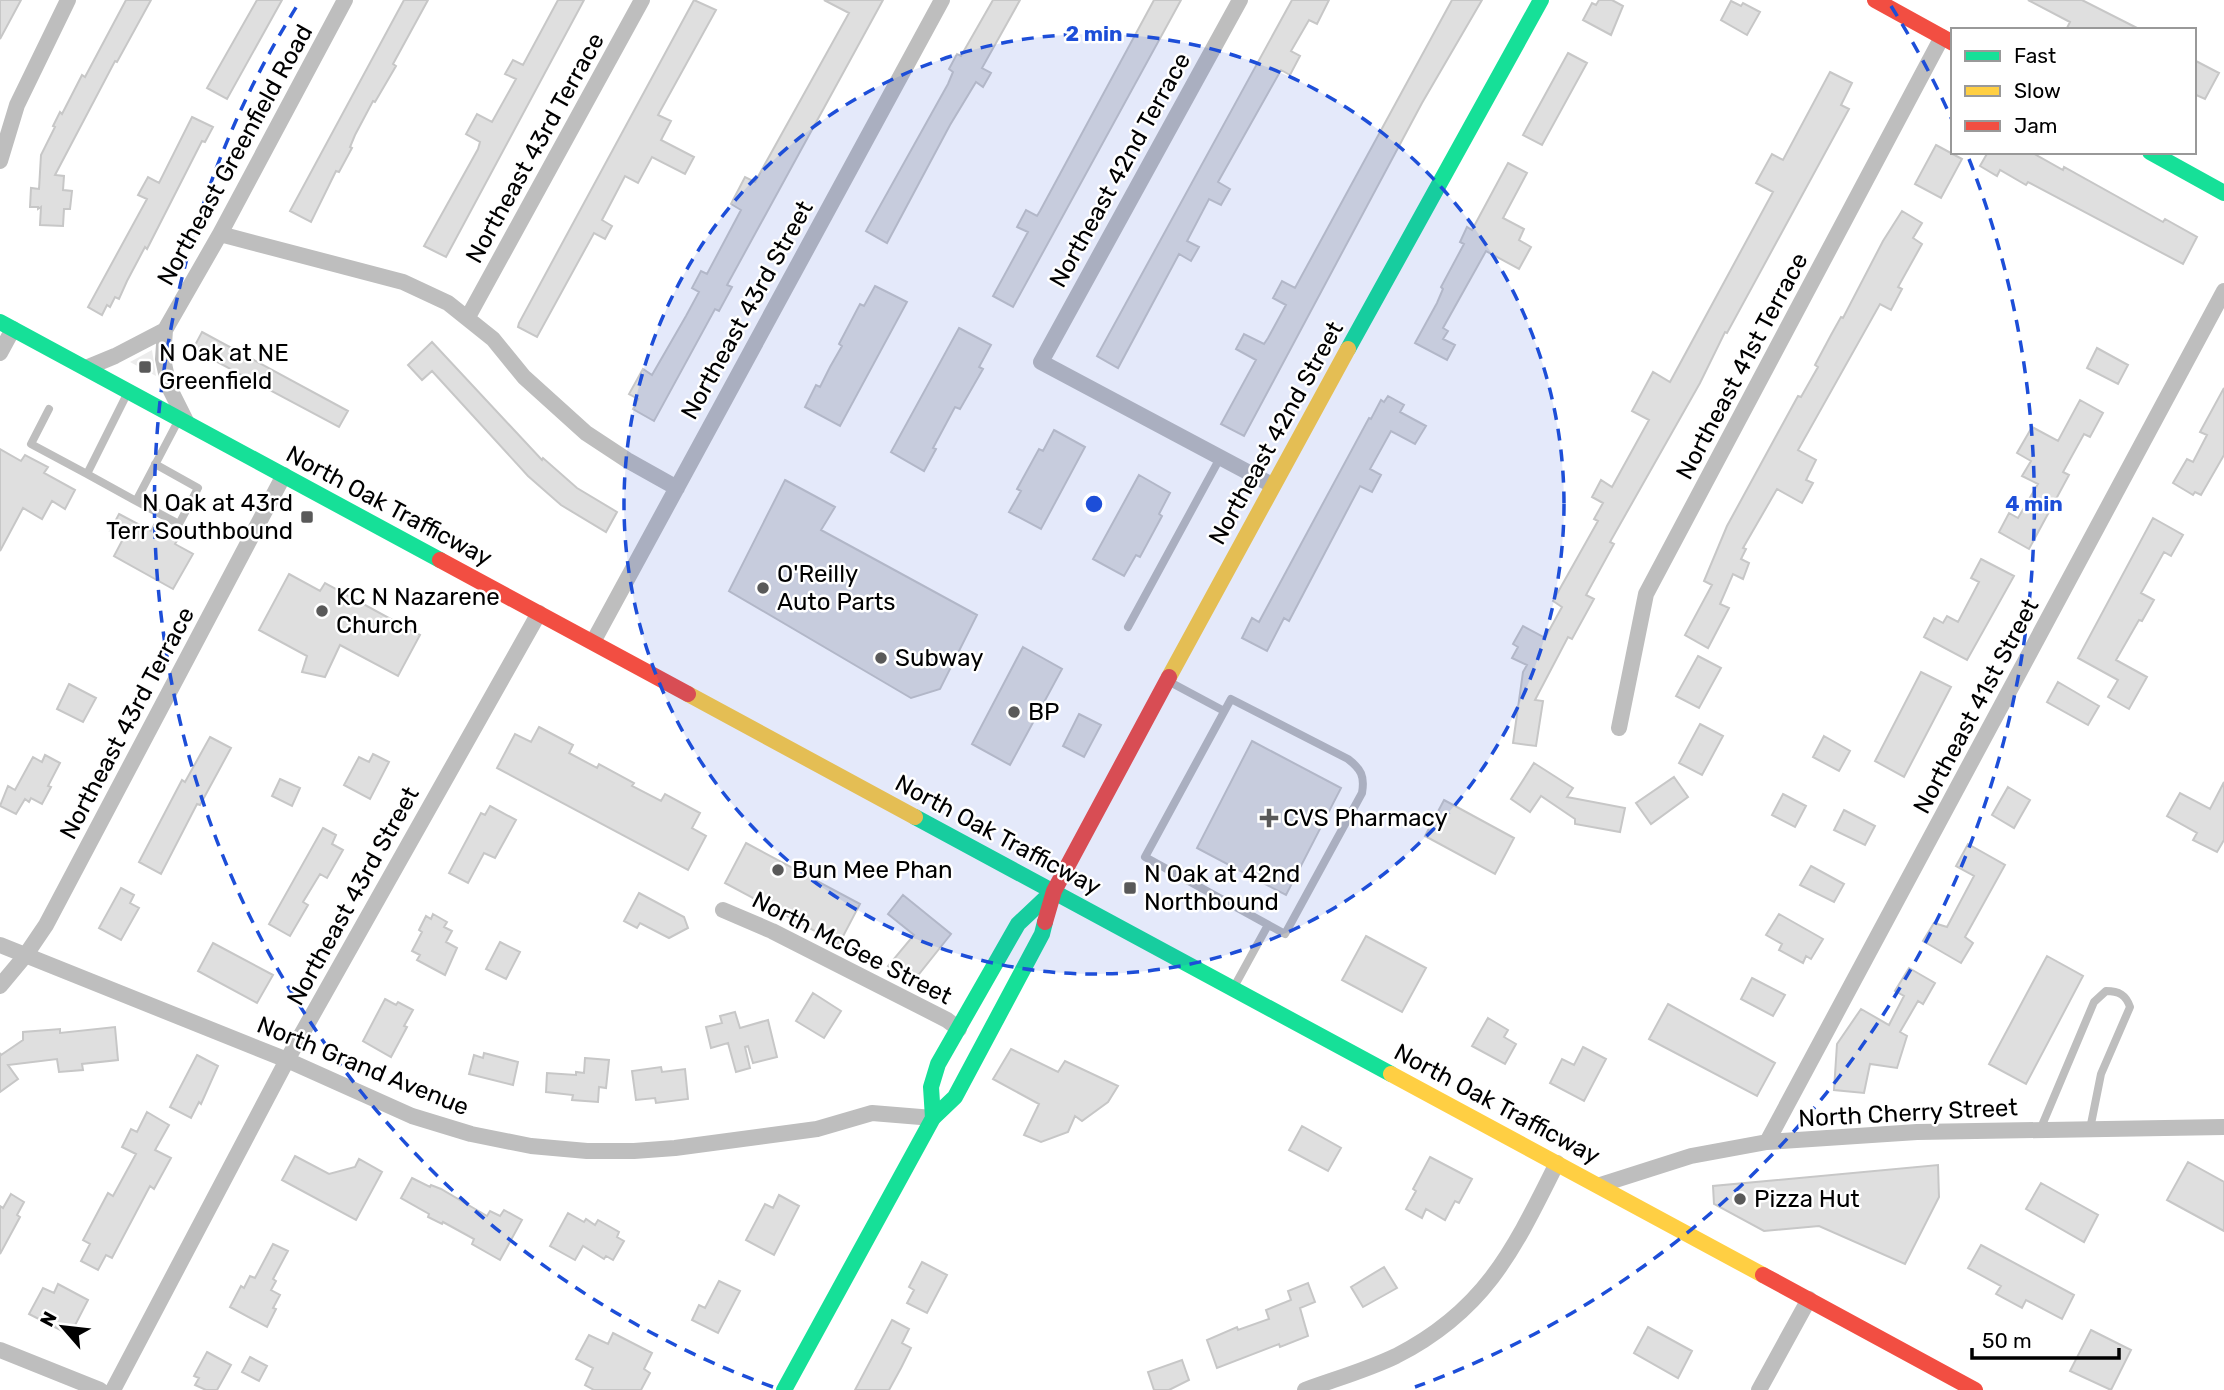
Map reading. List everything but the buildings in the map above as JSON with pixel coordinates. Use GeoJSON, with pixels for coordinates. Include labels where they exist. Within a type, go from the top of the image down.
{"type":"FeatureCollection","features":[{"type":"Feature","properties":{"kind":"main road","name":"Northeast 42nd Street"},"geometry":{"type":"LineString","coordinates":[[1054,891],[1272,485],[1541,0]]}},
{"type":"Feature","properties":{"kind":"main road"},"geometry":{"type":"LineString","coordinates":[[1875,0],[1948,40]]}},
{"type":"Feature","properties":{"kind":"main road"},"geometry":{"type":"LineString","coordinates":[[2154,154],[2224,193]]}},
{"type":"Feature","properties":{"kind":"main road","name":"North Oak Trafficway"},"geometry":{"type":"LineString","coordinates":[[6,325],[1975,1390]]}},
{"type":"Feature","properties":{"kind":"main road"},"geometry":{"type":"LineString","coordinates":[[933,1118],[931,1087],[938,1064],[1018,924],[1054,891]]}},
{"type":"Feature","properties":{"kind":"main road"},"geometry":{"type":"LineString","coordinates":[[784,1390],[933,1118],[955,1097],[1042,934],[1054,891]]}},
{"type":"Feature","properties":{"kind":"street"},"geometry":{"type":"LineString","coordinates":[[0,161],[17,105],[68,0]]}},
{"type":"Feature","properties":{"kind":"street","name":"Northeast Greenfield Road"},"geometry":{"type":"LineString","coordinates":[[183,421],[169,387],[163,359],[165,330],[220,234],[345,0]]}},
{"type":"Feature","properties":{"kind":"street","name":"Northeast 43rd Terrace"},"geometry":{"type":"LineString","coordinates":[[468,317],[642,0]]}},
{"type":"Feature","properties":{"kind":"street","name":"Northeast 43rd Street"},"geometry":{"type":"LineString","coordinates":[[593,642],[942,0]]}},
{"type":"Feature","properties":{"kind":"street","name":"Northeast 42nd Terrace"},"geometry":{"type":"LineString","coordinates":[[1220,457],[1041,362],[1240,0]]}},
{"type":"Feature","properties":{"kind":"street","name":"Northeast 41st Terrace"},"geometry":{"type":"LineString","coordinates":[[1619,729],[1646,594],[1948,40]]}},
{"type":"Feature","properties":{"kind":"street"},"geometry":{"type":"LineString","coordinates":[[0,107],[17,105]]}},
{"type":"Feature","properties":{"kind":"street"},"geometry":{"type":"LineString","coordinates":[[220,234],[403,282],[448,303],[493,339],[524,377],[586,433],[677,488]]}},
{"type":"Feature","properties":{"kind":"street","name":"Northeast 41st Street"},"geometry":{"type":"LineString","coordinates":[[1767,1142],[2224,291]]}},
{"type":"Feature","properties":{"kind":"street"},"geometry":{"type":"LineString","coordinates":[[0,353],[6,325]]}},
{"type":"Feature","properties":{"kind":"street"},"geometry":{"type":"LineString","coordinates":[[86,368],[165,330]]}},
{"type":"Feature","properties":{"kind":"street"},"geometry":{"type":"LineString","coordinates":[[1220,457],[1272,485]]}},
{"type":"Feature","properties":{"kind":"street","name":"Northeast 43rd Terrace"},"geometry":{"type":"LineString","coordinates":[[0,986],[46,925],[284,475]]}},
{"type":"Feature","properties":{"kind":"street","name":"Northeast 43rd Street"},"geometry":{"type":"LineString","coordinates":[[113,1390],[287,1060],[539,613]]}},
{"type":"Feature","properties":{"kind":"street","name":"North McGee Street"},"geometry":{"type":"LineString","coordinates":[[723,909],[772,931],[947,1020],[959,1029]]}},
{"type":"Feature","properties":{"kind":"street","name":"North Grand Avenue"},"geometry":{"type":"LineString","coordinates":[[0,945],[287,1060],[431,1123],[531,1146],[587,1151],[661,1149],[817,1129],[872,1114],[933,1118]]}},
{"type":"Feature","properties":{"kind":"street","name":"North Cherry Street"},"geometry":{"type":"LineString","coordinates":[[1600,1185],[1691,1156],[1767,1142],[1917,1132],[2224,1127]]}},
{"type":"Feature","properties":{"kind":"street"},"geometry":{"type":"LineString","coordinates":[[1305,1390],[1394,1357],[1432,1335],[1455,1317],[1486,1286],[1504,1263],[1557,1163]]}},
{"type":"Feature","properties":{"kind":"street"},"geometry":{"type":"LineString","coordinates":[[1759,1390],[1808,1299]]}},
{"type":"Feature","properties":{"kind":"street"},"geometry":{"type":"LineString","coordinates":[[0,1350],[100,1390]]}},
{"type":"Feature","properties":{"kind":"lane"},"geometry":{"type":"LineString","coordinates":[[87,474],[128,391]]}},
{"type":"Feature","properties":{"kind":"lane"},"geometry":{"type":"LineString","coordinates":[[48,409],[31,444],[179,524],[198,488],[155,464]]}},
{"type":"Feature","properties":{"kind":"lane"},"geometry":{"type":"LineString","coordinates":[[136,501],[155,464],[183,421]]}},
{"type":"Feature","properties":{"kind":"lane"},"geometry":{"type":"LineString","coordinates":[[1128,626],[1220,457]]}},
{"type":"Feature","properties":{"kind":"lane"},"geometry":{"type":"LineString","coordinates":[[1167,681],[1224,711]]}},
{"type":"Feature","properties":{"kind":"lane"},"geometry":{"type":"LineString","coordinates":[[1231,699],[1348,759],[1359,767],[1364,779],[1362,793],[1285,934],[1268,925],[1145,857],[1231,699]]}},
{"type":"Feature","properties":{"kind":"lane"},"geometry":{"type":"LineString","coordinates":[[1234,988],[1268,925]]}},
{"type":"Feature","properties":{"kind":"lane"},"geometry":{"type":"LineString","coordinates":[[2040,1130],[2094,1002],[2106,991],[2115,991],[2127,998],[2130,1007],[2101,1074],[2090,1129]]}},
{"type":"Feature","properties":{"kind":"shaded area"},"geometry":{"type":"Polygon","coordinates":[[[152,350],[156,376],[130,362],[152,350]]]}},
{"type":"Feature","properties":{"kind":"traffic: fast"},"geometry":{"type":"LineString","coordinates":[[1348,349],[1541,0]]}},
{"type":"Feature","properties":{"kind":"traffic: fast"},"geometry":{"type":"LineString","coordinates":[[2154,154],[2224,193]]}},
{"type":"Feature","properties":{"kind":"traffic: fast"},"geometry":{"type":"LineString","coordinates":[[0,322],[440,560]]}},
{"type":"Feature","properties":{"kind":"traffic: fast"},"geometry":{"type":"LineString","coordinates":[[915,817],[1391,1074]]}},
{"type":"Feature","properties":{"kind":"traffic: fast"},"geometry":{"type":"LineString","coordinates":[[933,1118],[931,1087],[938,1064],[1018,924],[1053,891]]}},
{"type":"Feature","properties":{"kind":"traffic: fast"},"geometry":{"type":"LineString","coordinates":[[784,1390],[933,1118],[955,1097],[1042,934],[1045,922]]}},
{"type":"Feature","properties":{"kind":"traffic: slow"},"geometry":{"type":"LineString","coordinates":[[1169,677],[1348,349]]}},
{"type":"Feature","properties":{"kind":"traffic: slow"},"geometry":{"type":"LineString","coordinates":[[688,694],[915,817]]}},
{"type":"Feature","properties":{"kind":"traffic: slow"},"geometry":{"type":"LineString","coordinates":[[1391,1074],[1763,1275]]}},
{"type":"Feature","properties":{"kind":"traffic: jam"},"geometry":{"type":"LineString","coordinates":[[1875,0],[1951,42]]}},
{"type":"Feature","properties":{"kind":"traffic: jam"},"geometry":{"type":"LineString","coordinates":[[440,560],[688,694]]}},
{"type":"Feature","properties":{"kind":"traffic: jam"},"geometry":{"type":"LineString","coordinates":[[1045,922],[1054,891],[1169,677]]}},
{"type":"Feature","properties":{"kind":"traffic: jam"},"geometry":{"type":"LineString","coordinates":[[1763,1275],[1975,1390]]}},
{"type":"Feature","properties":{"kind":"place","name":"N Oak at NE Greenfield"},"geometry":{"type":"Point","coordinates":[145,367]}},
{"type":"Feature","properties":{"kind":"place","name":"N Oak at 43rd Terr Southbound"},"geometry":{"type":"Point","coordinates":[307,517]}},
{"type":"Feature","properties":{"kind":"place","name":"O'Reilly Auto Parts"},"geometry":{"type":"Point","coordinates":[763,588]}},
{"type":"Feature","properties":{"kind":"place","name":"KC N Nazarene Church"},"geometry":{"type":"Point","coordinates":[322,611]}},
{"type":"Feature","properties":{"kind":"place","name":"Subway"},"geometry":{"type":"Point","coordinates":[881,658]}},
{"type":"Feature","properties":{"kind":"place","name":"BP"},"geometry":{"type":"Point","coordinates":[1014,712]}},
{"type":"Feature","properties":{"kind":"place","name":"CVS Pharmacy"},"geometry":{"type":"Point","coordinates":[1269,818]}},
{"type":"Feature","properties":{"kind":"place","name":"Bun Mee Phan"},"geometry":{"type":"Point","coordinates":[778,870]}},
{"type":"Feature","properties":{"kind":"place","name":"N Oak at 42nd Northbound"},"geometry":{"type":"Point","coordinates":[1130,888]}},
{"type":"Feature","properties":{"kind":"place","name":"Pizza Hut"},"geometry":{"type":"Point","coordinates":[1740,1199]}}]}
